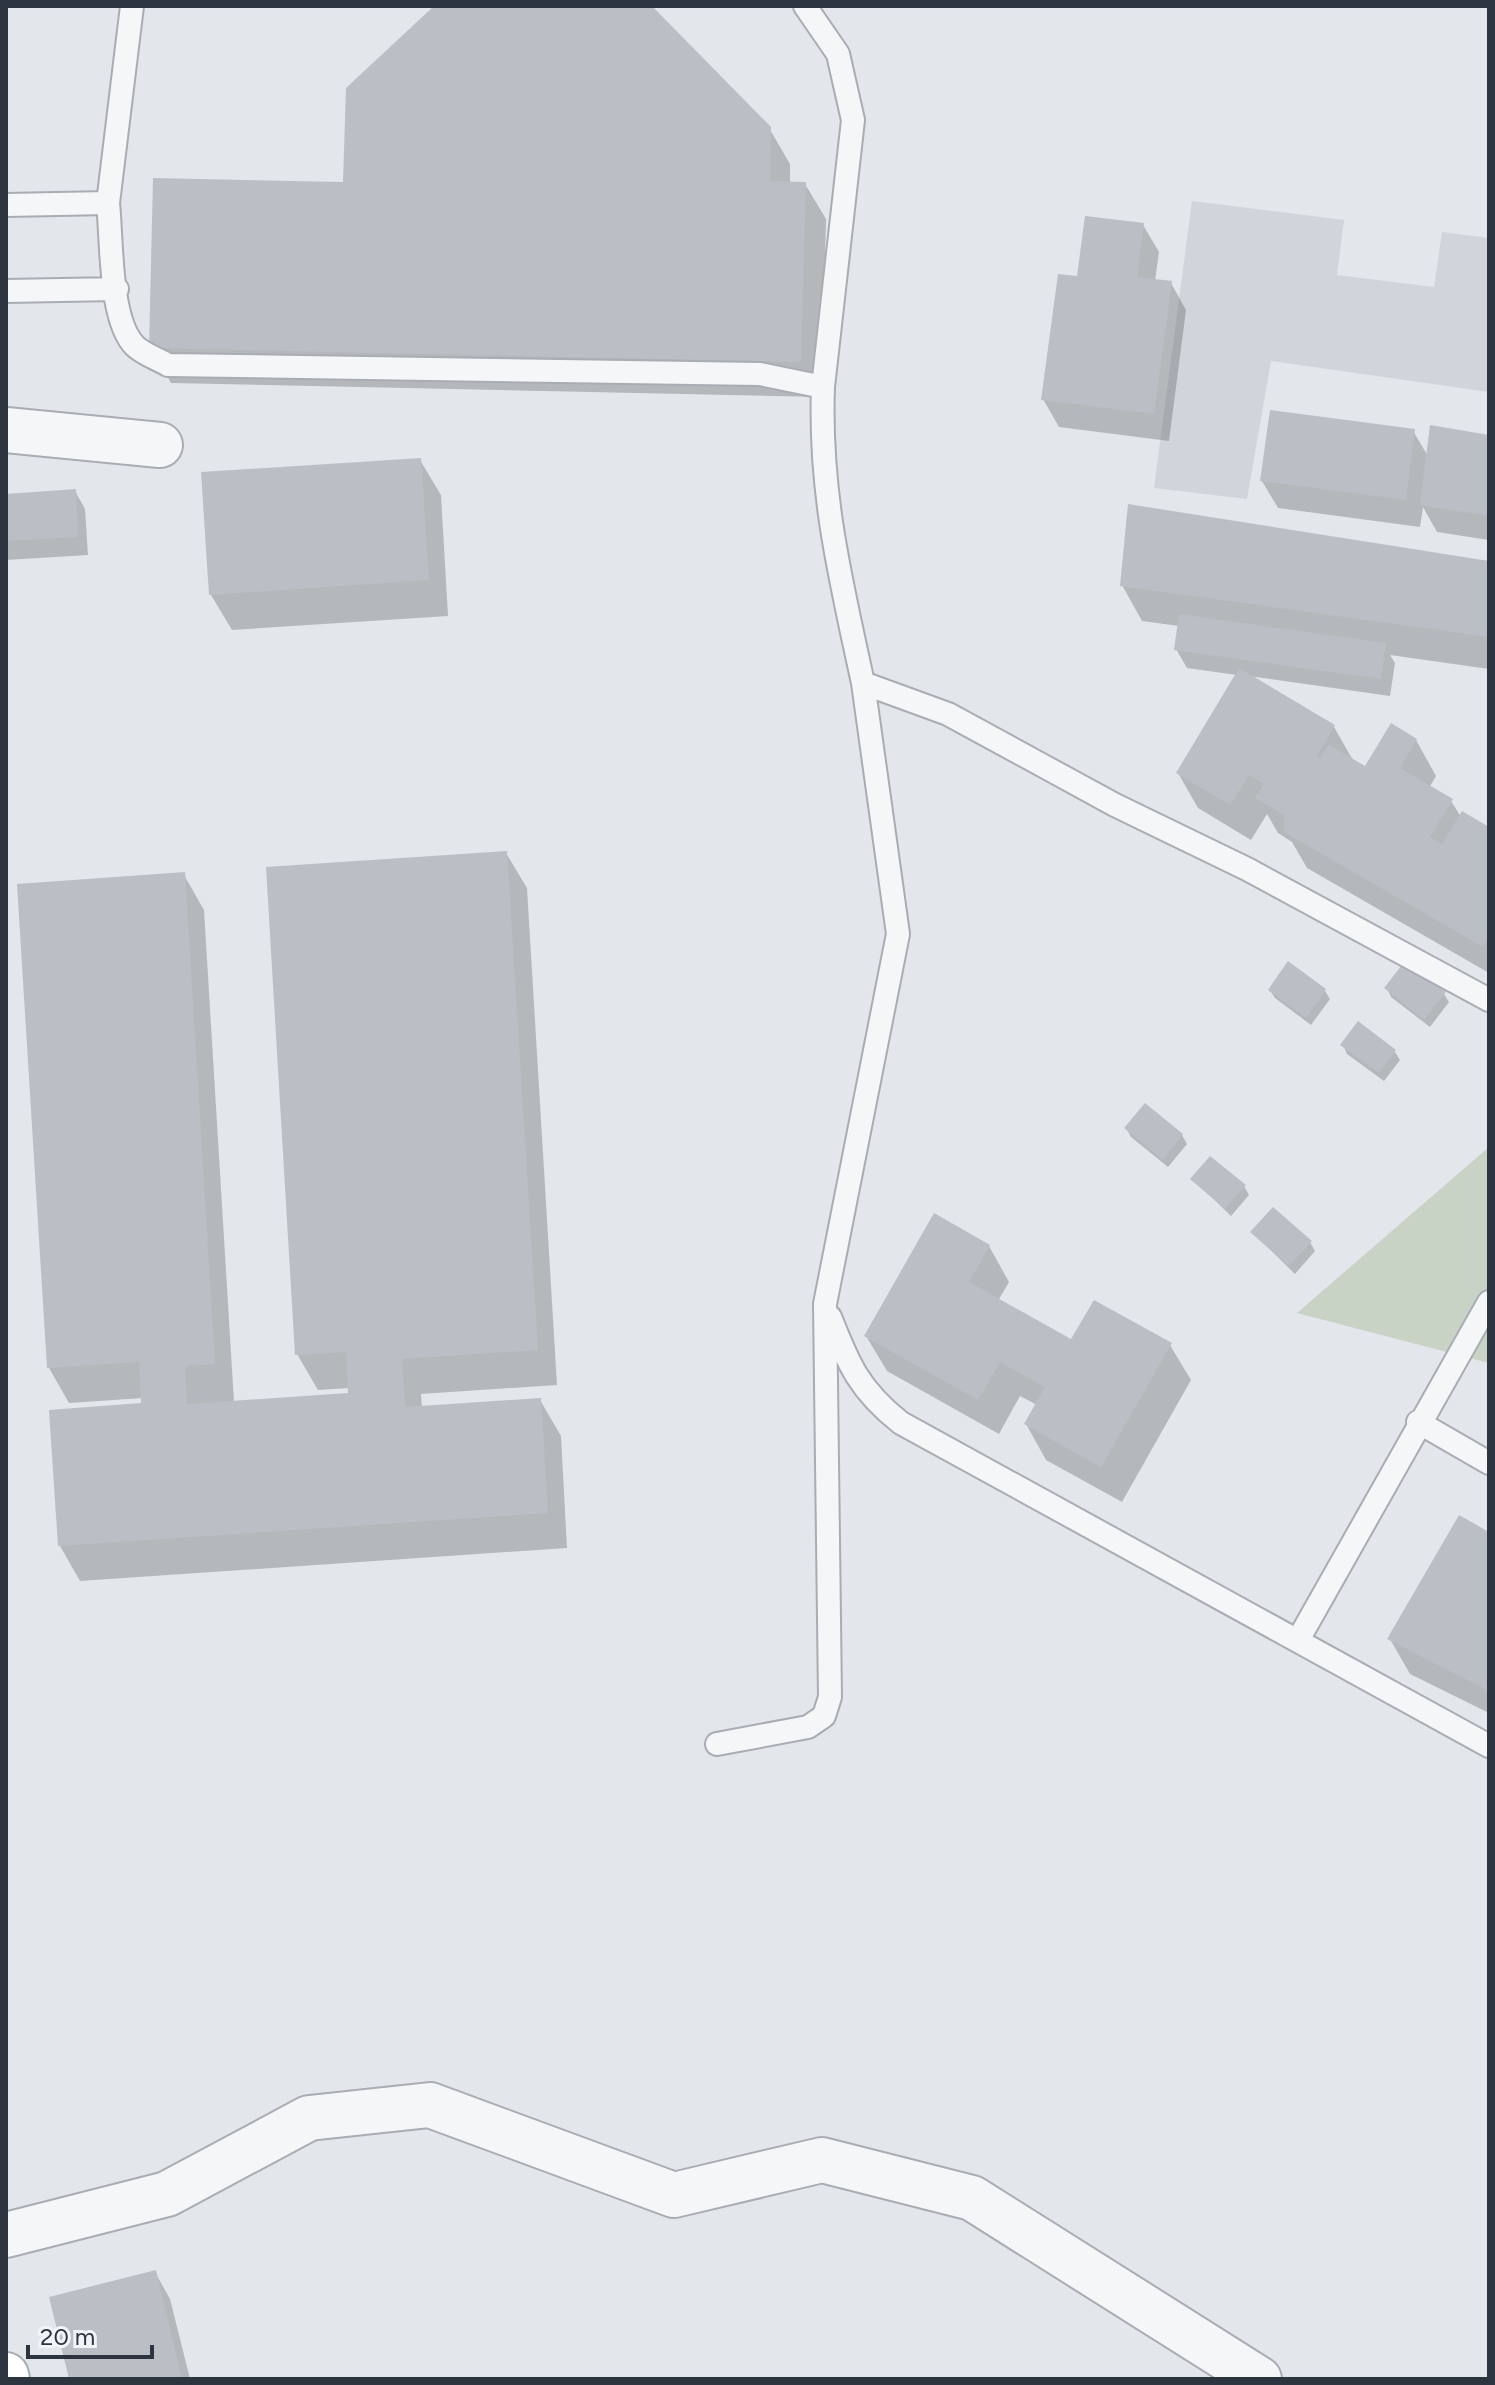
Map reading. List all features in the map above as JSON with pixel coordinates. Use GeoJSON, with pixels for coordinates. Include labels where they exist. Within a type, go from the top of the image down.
{"type":"FeatureCollection","features":[{"type":"Feature","properties":{"kind":"street"},"geometry":{"type":"LineString","coordinates":[[6,430],[160,445]]}},
{"type":"Feature","properties":{"kind":"street"},"geometry":{"type":"LineString","coordinates":[[6,2235],[167,2194],[309,2118],[430,2105],[674,2195],[822,2160],[972,2198],[1259,2379]]}},
{"type":"Feature","properties":{"kind":"lane"},"geometry":{"type":"LineString","coordinates":[[132,6],[108,203],[124,331],[136,347],[168,365],[760,374],[823,387]]}},
{"type":"Feature","properties":{"kind":"lane"},"geometry":{"type":"LineString","coordinates":[[717,1744],[808,1727],[824,1716],[830,1697],[825,1304],[898,934],[863,683],[827,514],[823,387],[853,120],[838,54],[805,6]]}},
{"type":"Feature","properties":{"kind":"lane"},"geometry":{"type":"LineString","coordinates":[[6,205],[108,203]]}},
{"type":"Feature","properties":{"kind":"lane"},"geometry":{"type":"LineString","coordinates":[[6,291],[117,289]]}},
{"type":"Feature","properties":{"kind":"lane"},"geometry":{"type":"LineString","coordinates":[[863,683],[948,714],[1115,805],[1247,869],[1489,1000]]}},
{"type":"Feature","properties":{"kind":"lane"},"geometry":{"type":"LineString","coordinates":[[1298,1640],[1418,1422],[1489,1302]]}},
{"type":"Feature","properties":{"kind":"lane"},"geometry":{"type":"LineString","coordinates":[[825,1304],[848,1362],[871,1399],[901,1423],[1489,1746]]}},
{"type":"Feature","properties":{"kind":"lane"},"geometry":{"type":"LineString","coordinates":[[1418,1422],[1489,1463]]}},
{"type":"Feature","properties":{"kind":"shaded area"},"geometry":{"type":"Polygon","coordinates":[[[1192,201],[1344,220],[1337,275],[1434,287],[1442,232],[1489,238],[1489,392],[1271,361],[1247,499],[1154,488],[1192,201]]]}},
{"type":"Feature","properties":{"kind":"green space"},"geometry":{"type":"Polygon","coordinates":[[[1489,1147],[1489,1363],[1297,1313],[1489,1147]]]}},
{"type":"Feature","properties":{"kind":"building"},"geometry":{"type":"Polygon","coordinates":[[[434,6],[652,6],[771,127],[770,181],[806,182],[801,362],[149,348],[153,178],[343,182],[346,88],[434,6]]]}},
{"type":"Feature","properties":{"kind":"building"},"geometry":{"type":"Polygon","coordinates":[[[1085,216],[1144,223],[1137,277],[1172,281],[1154,414],[1041,400],[1058,274],[1077,276],[1085,216]]]}},
{"type":"Feature","properties":{"kind":"building"},"geometry":{"type":"Polygon","coordinates":[[[1270,410],[1415,429],[1406,500],[1260,481],[1270,410]]]}},
{"type":"Feature","properties":{"kind":"building"},"geometry":{"type":"Polygon","coordinates":[[[1430,425],[1489,435],[1489,516],[1420,505],[1430,425]]]}},
{"type":"Feature","properties":{"kind":"building"},"geometry":{"type":"Polygon","coordinates":[[[421,458],[429,580],[209,595],[201,472],[421,458]]]}},
{"type":"Feature","properties":{"kind":"building"},"geometry":{"type":"Polygon","coordinates":[[[76,489],[78,537],[6,541],[6,494],[76,489]]]}},
{"type":"Feature","properties":{"kind":"building"},"geometry":{"type":"Polygon","coordinates":[[[1128,504],[1489,561],[1489,637],[1120,586],[1128,504]]]}},
{"type":"Feature","properties":{"kind":"building"},"geometry":{"type":"Polygon","coordinates":[[[1179,614],[1386,643],[1381,679],[1174,650],[1179,614]]]}},
{"type":"Feature","properties":{"kind":"building"},"geometry":{"type":"Polygon","coordinates":[[[1239,668],[1335,725],[1317,756],[1320,758],[1329,745],[1365,766],[1391,723],[1417,739],[1400,768],[1453,799],[1430,837],[1442,844],[1462,811],[1489,827],[1489,937],[1483,947],[1284,832],[1284,815],[1255,798],[1264,784],[1249,775],[1230,805],[1176,773],[1239,668]]]}},
{"type":"Feature","properties":{"kind":"building"},"geometry":{"type":"Polygon","coordinates":[[[507,851],[538,1350],[402,1359],[405,1407],[541,1398],[548,1513],[58,1546],[49,1410],[141,1403],[139,1362],[47,1368],[17,884],[185,872],[215,1364],[185,1366],[187,1404],[348,1393],[346,1352],[295,1355],[266,867],[507,851]]]}},
{"type":"Feature","properties":{"kind":"building"},"geometry":{"type":"Polygon","coordinates":[[[1288,961],[1326,989],[1306,1018],[1268,990],[1288,961]]]}},
{"type":"Feature","properties":{"kind":"building"},"geometry":{"type":"Polygon","coordinates":[[[1405,961],[1446,992],[1424,1020],[1384,988],[1405,961]]]}},
{"type":"Feature","properties":{"kind":"building"},"geometry":{"type":"Polygon","coordinates":[[[1358,1021],[1396,1050],[1379,1073],[1340,1045],[1358,1021]]]}},
{"type":"Feature","properties":{"kind":"building"},"geometry":{"type":"Polygon","coordinates":[[[1145,1103],[1183,1134],[1163,1160],[1124,1128],[1145,1103]]]}},
{"type":"Feature","properties":{"kind":"building"},"geometry":{"type":"Polygon","coordinates":[[[1210,1156],[1246,1185],[1225,1209],[1190,1179],[1210,1156]]]}},
{"type":"Feature","properties":{"kind":"building"},"geometry":{"type":"Polygon","coordinates":[[[1273,1207],[1312,1241],[1289,1266],[1250,1232],[1273,1207]]]}},
{"type":"Feature","properties":{"kind":"building"},"geometry":{"type":"Polygon","coordinates":[[[934,1213],[990,1245],[969,1282],[1071,1339],[1094,1300],[1172,1343],[1101,1467],[1024,1424],[1045,1387],[1000,1362],[978,1400],[864,1336],[934,1213]]]}},
{"type":"Feature","properties":{"kind":"building"},"geometry":{"type":"Polygon","coordinates":[[[1459,1515],[1489,1532],[1489,1691],[1387,1639],[1459,1515]]]}},
{"type":"Feature","properties":{"kind":"building"},"geometry":{"type":"Polygon","coordinates":[[[156,2270],[182,2379],[69,2379],[49,2297],[156,2270]]]}}]}
